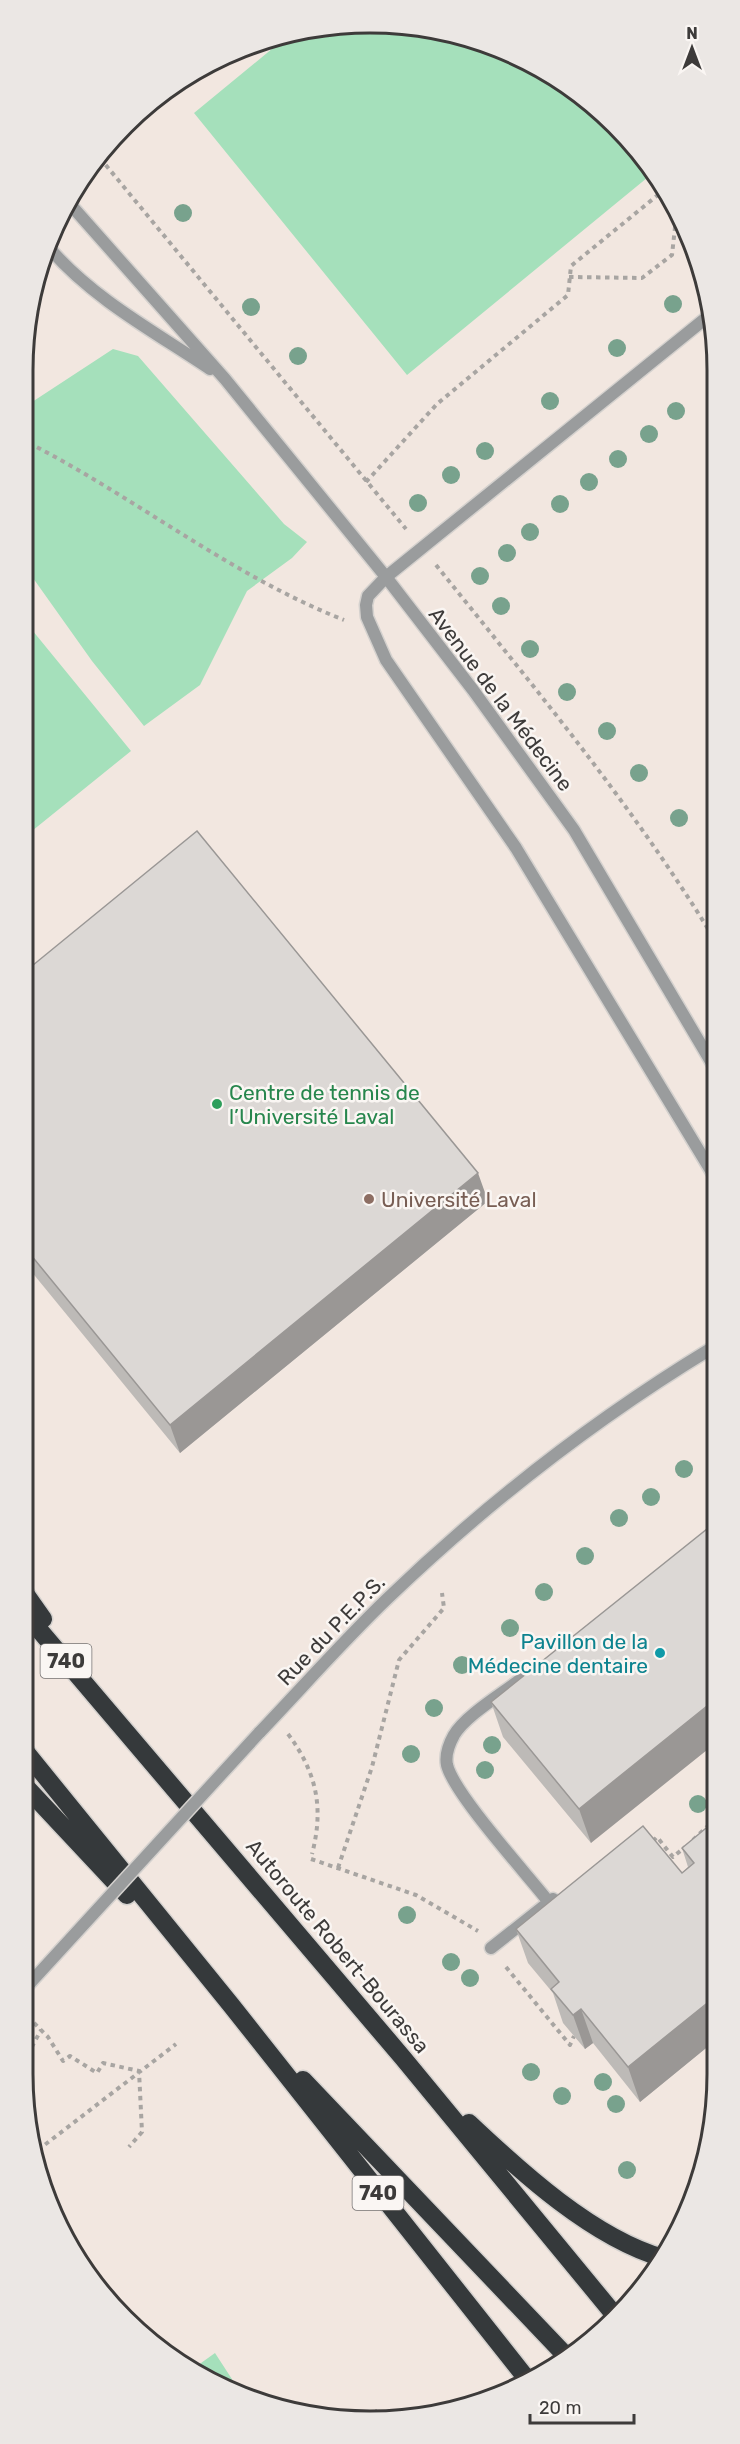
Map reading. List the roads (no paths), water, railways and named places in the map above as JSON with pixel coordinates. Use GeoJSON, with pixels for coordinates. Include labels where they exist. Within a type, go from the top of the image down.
{"type":"FeatureCollection","features":[{"type":"Feature","properties":{"kind":"highway"},"geometry":{"type":"LineString","coordinates":[[33,1605],[108,1711]]}},
{"type":"Feature","properties":{"kind":"highway","name":"Autoroute Robert-Bourassa"},"geometry":{"type":"LineString","coordinates":[[33,1623],[403,2058],[610,2310]]}},
{"type":"Feature","properties":{"kind":"highway","name":"740"},"geometry":{"type":"LineString","coordinates":[[33,1761],[231,2005],[523,2374]]}},
{"type":"Feature","properties":{"kind":"highway"},"geometry":{"type":"LineString","coordinates":[[33,1795],[561,2351]]}},
{"type":"Feature","properties":{"kind":"highway"},"geometry":{"type":"LineString","coordinates":[[403,2058],[479,2133],[550,2193],[587,2220],[633,2248],[654,2255]]}},
{"type":"Feature","properties":{"kind":"street","name":"Avenue de la Médecine"},"geometry":{"type":"LineString","coordinates":[[74,209],[225,379],[386,577],[574,830],[707,1055]]}},
{"type":"Feature","properties":{"kind":"street","name":"Avenue de la Médecine"},"geometry":{"type":"LineString","coordinates":[[54,254],[72,274],[100,296],[225,379]]}},
{"type":"Feature","properties":{"kind":"street"},"geometry":{"type":"LineString","coordinates":[[703,320],[386,577],[368,596],[367,617],[386,660],[516,848],[707,1164]]}},
{"type":"Feature","properties":{"kind":"street","name":"Rue du P.E.P.S."},"geometry":{"type":"LineString","coordinates":[[33,1980],[259,1733],[386,1599],[452,1538],[526,1477],[603,1419],[707,1351]]}},
{"type":"Feature","properties":{"kind":"street"},"geometry":{"type":"LineString","coordinates":[[529,1673],[455,1733],[447,1750],[447,1764],[452,1779],[548,1901]]}},
{"type":"Feature","properties":{"kind":"street"},"geometry":{"type":"LineString","coordinates":[[494,1945],[548,1901],[565,1895]]}},
{"type":"Feature","properties":{"kind":"place","name":"Centre de tennis de l’Université Laval"},"geometry":{"type":"Point","coordinates":[217,1104]}},
{"type":"Feature","properties":{"kind":"place","name":"Université Laval"},"geometry":{"type":"Point","coordinates":[369,1199]}},
{"type":"Feature","properties":{"kind":"place","name":"Pavillon de la Médecine dentaire"},"geometry":{"type":"Point","coordinates":[660,1653]}}]}
